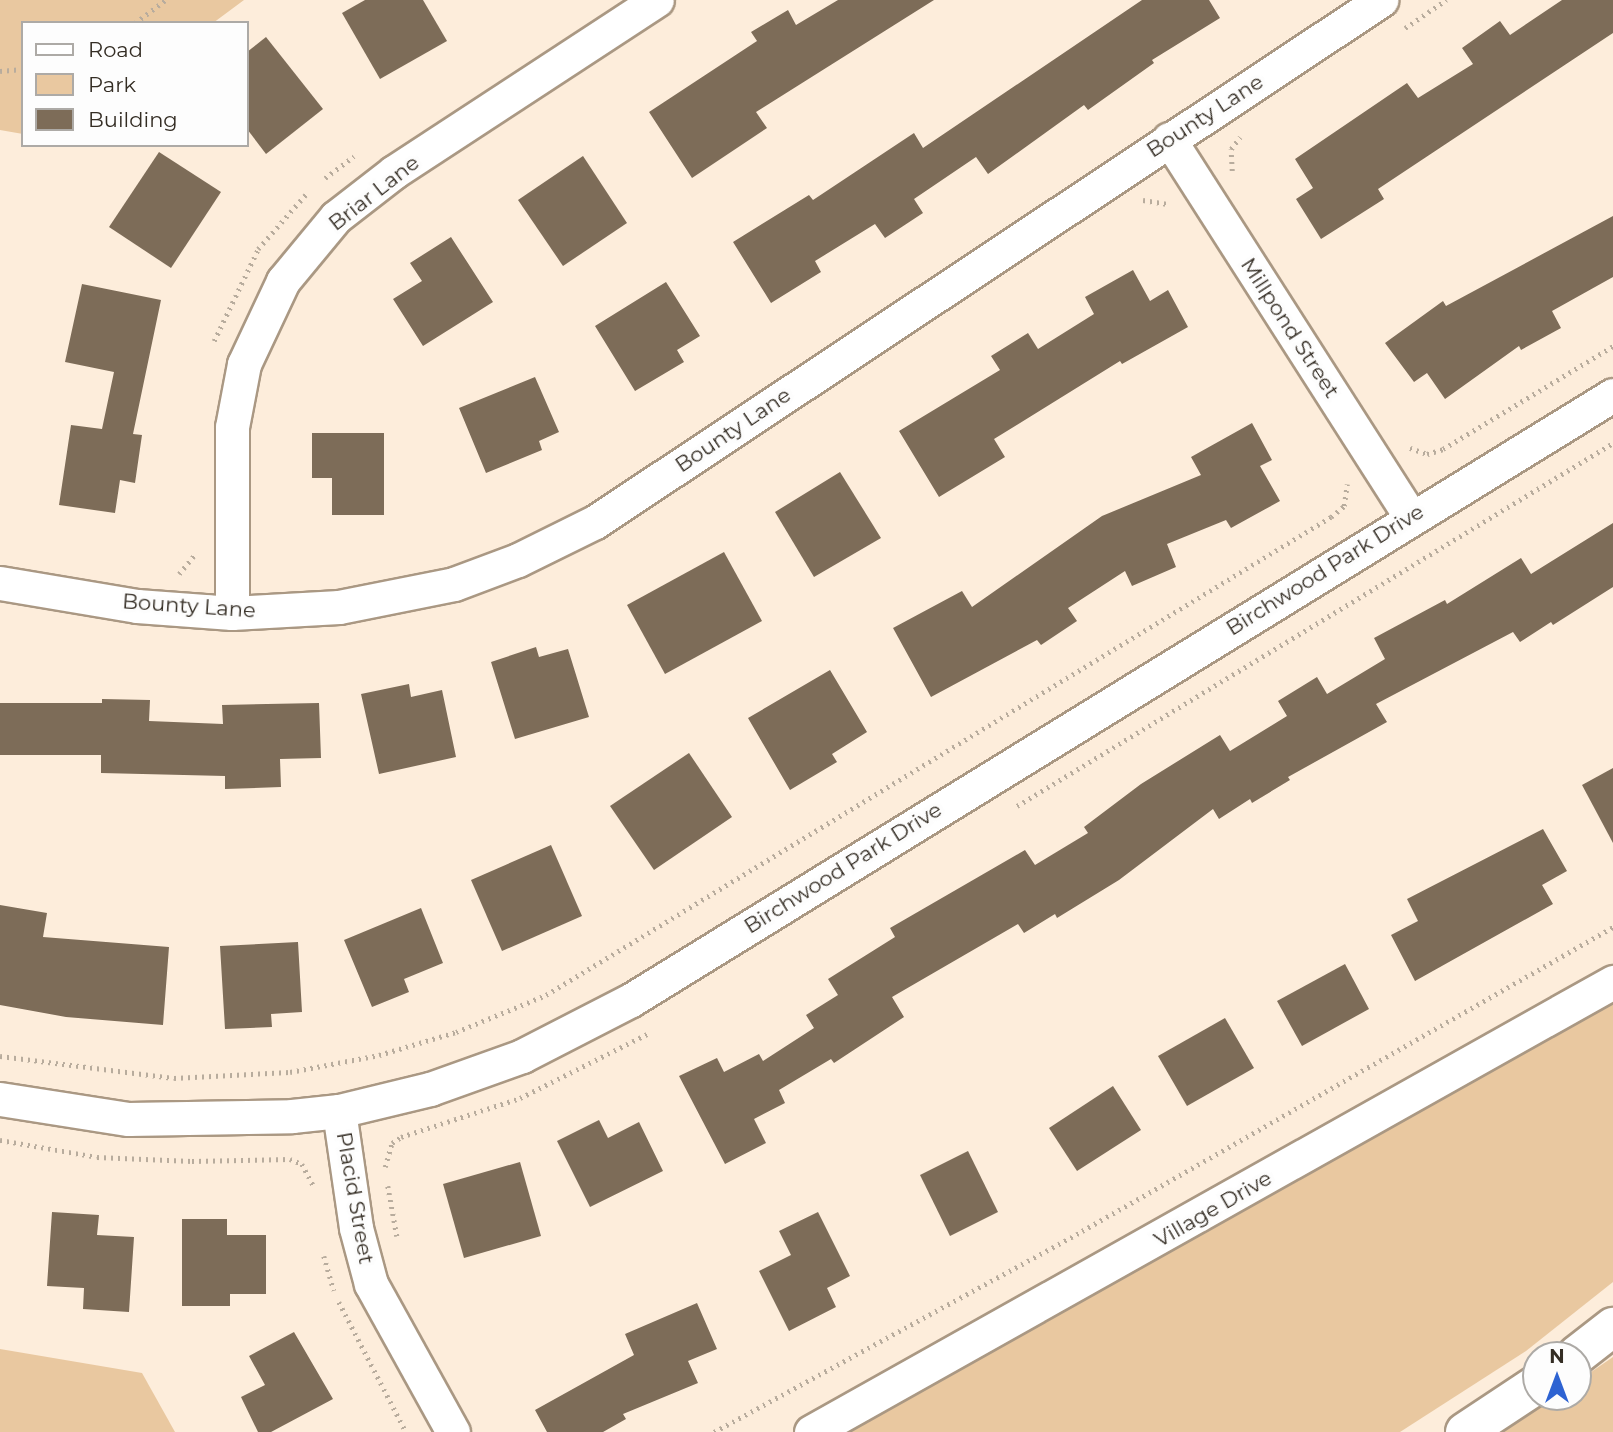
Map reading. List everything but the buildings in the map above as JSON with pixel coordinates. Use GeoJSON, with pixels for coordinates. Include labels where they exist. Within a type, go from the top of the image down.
{"type":"FeatureCollection","features":[{"type":"Feature","properties":{"kind":"main road"},"geometry":{"type":"LineString","coordinates":[[1592,1343],[1613,1327]]}},
{"type":"Feature","properties":{"kind":"main road"},"geometry":{"type":"LineString","coordinates":[[1465,1432],[1522,1394]]}},
{"type":"Feature","properties":{"kind":"street","name":"Briar Lane"},"geometry":{"type":"LineString","coordinates":[[232,613],[232,427],[244,365],[283,281],[336,217],[394,172],[657,0]]}},
{"type":"Feature","properties":{"kind":"street","name":"Bounty Lane"},"geometry":{"type":"LineString","coordinates":[[0,583],[137,606],[232,613],[339,607],[453,584],[518,560],[595,522],[1381,0]]}},
{"type":"Feature","properties":{"kind":"street","name":"Millpond Street"},"geometry":{"type":"LineString","coordinates":[[1169,139],[1411,517]]}},
{"type":"Feature","properties":{"kind":"street","name":"Birchwood Park Drive"},"geometry":{"type":"LineString","coordinates":[[0,1099],[128,1119],[340,1111],[430,1089],[522,1056],[631,1000],[1613,395]]}},
{"type":"Feature","properties":{"kind":"street","name":"Village Drive"},"geometry":{"type":"LineString","coordinates":[[811,1432],[1613,982]]}},
{"type":"Feature","properties":{"kind":"street","name":"Placid Street"},"geometry":{"type":"LineString","coordinates":[[340,1111],[356,1228],[371,1284],[453,1432]]}},
{"type":"Feature","properties":{"kind":"path"},"geometry":{"type":"LineString","coordinates":[[138,21],[165,0]]}},
{"type":"Feature","properties":{"kind":"path"},"geometry":{"type":"LineString","coordinates":[[0,71],[21,69]]}},
{"type":"Feature","properties":{"kind":"path"},"geometry":{"type":"LineString","coordinates":[[1136,203],[1158,200],[1174,207]]}},
{"type":"Feature","properties":{"kind":"path"},"geometry":{"type":"LineString","coordinates":[[1402,441],[1414,452],[1443,449],[1613,346]]}},
{"type":"Feature","properties":{"kind":"path"},"geometry":{"type":"LineString","coordinates":[[0,1056],[174,1078],[290,1072],[379,1055],[456,1032],[546,995],[1331,517],[1344,506],[1346,476]]}},
{"type":"Feature","properties":{"kind":"path"},"geometry":{"type":"LineString","coordinates":[[714,1432],[1082,1231],[1613,927]]}},
{"type":"Feature","properties":{"kind":"path"},"geometry":{"type":"LineString","coordinates":[[0,1140],[109,1157],[290,1159],[307,1172],[314,1194]]}},
{"type":"Feature","properties":{"kind":"path"},"geometry":{"type":"LineString","coordinates":[[387,1182],[398,1243]]}},
{"type":"Feature","properties":{"kind":"path"},"geometry":{"type":"LineString","coordinates":[[323,1252],[340,1307],[406,1432]]}},
{"type":"Feature","properties":{"kind":"green space"},"geometry":{"type":"Polygon","coordinates":[[[0,0],[244,0],[216,21],[21,21],[21,134],[0,130],[0,0]]]}},
{"type":"Feature","properties":{"kind":"green space"},"geometry":{"type":"Polygon","coordinates":[[[1613,982],[1613,1282],[1539,1341],[1522,1341],[1522,1354],[1400,1432],[812,1432],[1613,982]]]}},
{"type":"Feature","properties":{"kind":"green space"},"geometry":{"type":"Polygon","coordinates":[[[0,1349],[142,1373],[175,1432],[0,1432],[0,1349]]]}},
{"type":"Feature","properties":{"kind":"green space"},"geometry":{"type":"Polygon","coordinates":[[[1613,1357],[1613,1432],[1503,1432],[1534,1411],[1592,1411],[1592,1371],[1613,1357]]]}}]}
